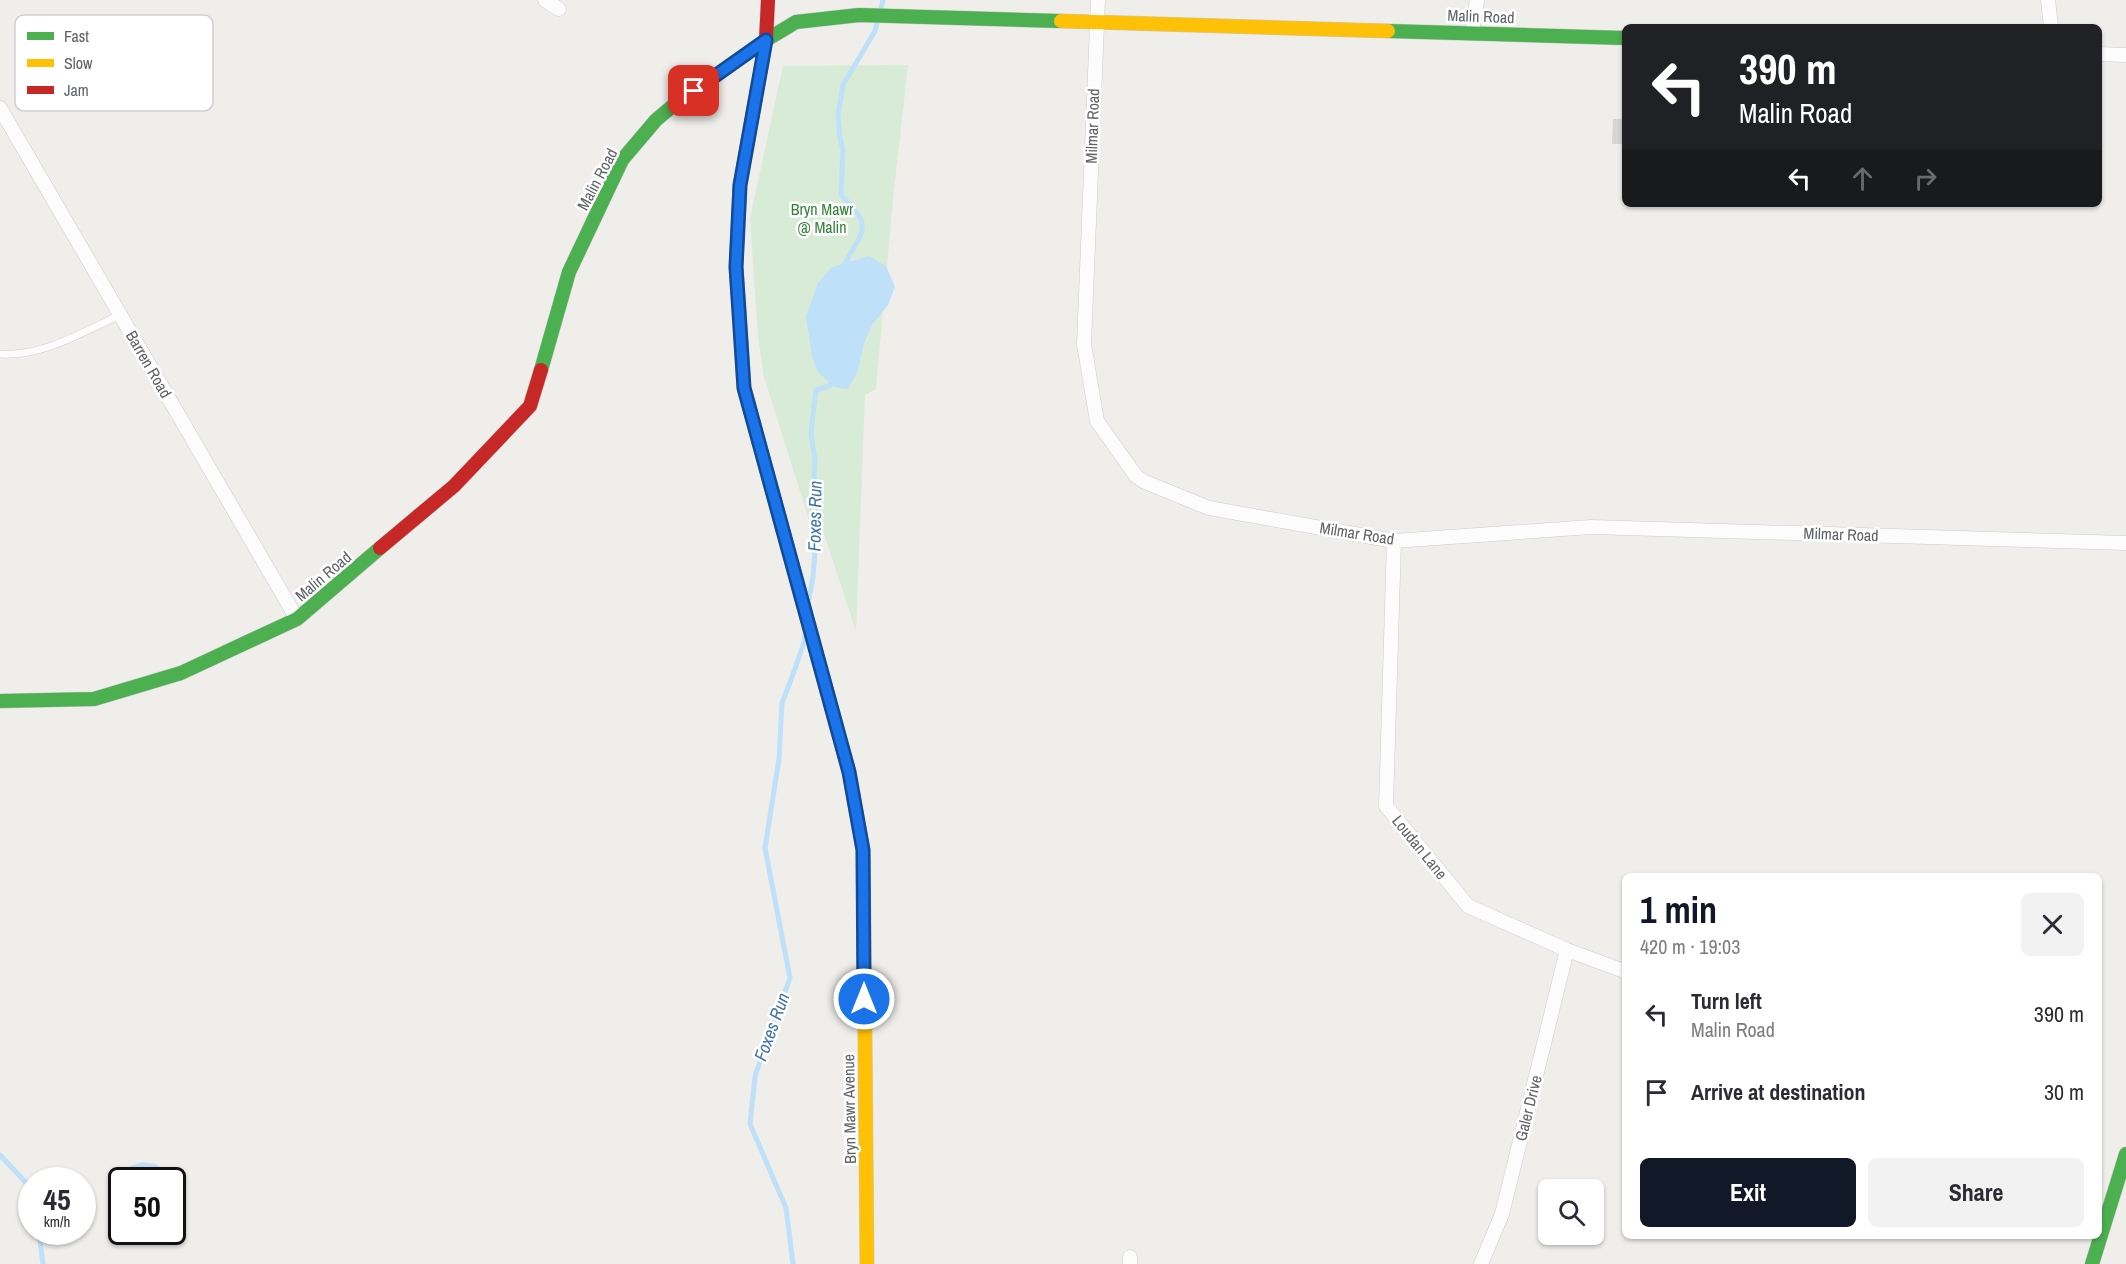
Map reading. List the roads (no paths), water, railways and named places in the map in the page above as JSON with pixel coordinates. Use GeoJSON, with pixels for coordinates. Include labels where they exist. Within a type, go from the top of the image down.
{"type":"FeatureCollection","features":[{"type":"Feature","properties":{"kind":"street"},"geometry":{"type":"LineString","coordinates":[[545,0],[559,9]]}},
{"type":"Feature","properties":{"kind":"street","name":"Bryn Mawr Avenue"},"geometry":{"type":"LineString","coordinates":[[768,0],[766,40],[740,185],[736,267],[744,388],[849,772],[863,850],[867,1264]]}},
{"type":"Feature","properties":{"kind":"street","name":"Milmar Road"},"geometry":{"type":"LineString","coordinates":[[1098,0],[1084,344],[1097,421],[1136,476],[1144,482],[1209,508],[1394,541],[1591,527],[2126,543]]}},
{"type":"Feature","properties":{"kind":"street"},"geometry":{"type":"LineString","coordinates":[[1472,33],[1477,0]]}},
{"type":"Feature","properties":{"kind":"street"},"geometry":{"type":"LineString","coordinates":[[2048,0],[2051,24]]}},
{"type":"Feature","properties":{"kind":"street","name":"Malin Road"},"geometry":{"type":"LineString","coordinates":[[0,701],[94,699],[181,673],[297,619],[454,486],[530,406],[569,272],[622,160],[656,120],[675,104],[766,40],[796,22],[867,15],[1622,38]]}},
{"type":"Feature","properties":{"kind":"street"},"geometry":{"type":"LineString","coordinates":[[2102,54],[2126,55]]}},
{"type":"Feature","properties":{"kind":"street","name":"Barren Road"},"geometry":{"type":"LineString","coordinates":[[0,108],[297,619]]}},
{"type":"Feature","properties":{"kind":"street","name":"Loudan Lane"},"geometry":{"type":"LineString","coordinates":[[1394,541],[1386,806],[1468,906],[1567,950],[1622,970]]}},
{"type":"Feature","properties":{"kind":"street","name":"Galer Drive"},"geometry":{"type":"LineString","coordinates":[[1481,1264],[1502,1214],[1567,950]]}},
{"type":"Feature","properties":{"kind":"street"},"geometry":{"type":"LineString","coordinates":[[2102,1232],[2126,1154]]}},
{"type":"Feature","properties":{"kind":"street"},"geometry":{"type":"LineString","coordinates":[[2092,1264],[2100,1239]]}},
{"type":"Feature","properties":{"kind":"lane"},"geometry":{"type":"LineString","coordinates":[[0,354],[29,353],[120,315]]}},
{"type":"Feature","properties":{"kind":"water"},"geometry":{"type":"Polygon","coordinates":[[[869,256],[886,266],[895,287],[888,305],[872,325],[864,344],[857,373],[848,389],[834,387],[818,372],[812,357],[806,316],[818,283],[832,267],[869,256]]]}},
{"type":"Feature","properties":{"kind":"water"},"geometry":{"type":"Polygon","coordinates":[[[142,1162],[156,1164],[160,1167],[128,1167],[142,1162]]]}},
{"type":"Feature","properties":{"kind":"waterway","name":"Foxes Run"},"geometry":{"type":"LineString","coordinates":[[843,268],[859,238],[862,224],[859,216],[841,195],[843,150],[838,115],[843,85],[875,31],[883,0]]}},
{"type":"Feature","properties":{"kind":"waterway","name":"Foxes Run"},"geometry":{"type":"LineString","coordinates":[[809,599],[819,500],[814,476],[815,460],[811,433],[816,390],[829,386],[835,379]]}},
{"type":"Feature","properties":{"kind":"waterway","name":"Foxes Run"},"geometry":{"type":"LineString","coordinates":[[793,1264],[786,1208],[750,1124],[755,1076],[790,978],[765,848],[779,759],[782,703],[805,635]]}},
{"type":"Feature","properties":{"kind":"waterway"},"geometry":{"type":"LineString","coordinates":[[0,1155],[18,1174]]}},
{"type":"Feature","properties":{"kind":"waterway"},"geometry":{"type":"LineString","coordinates":[[41,1245],[43,1264]]}},
{"type":"Feature","properties":{"kind":"park label","name":"Bryn Mawr @ Malin"},"geometry":{"type":"Point","coordinates":[822,218]}}]}
